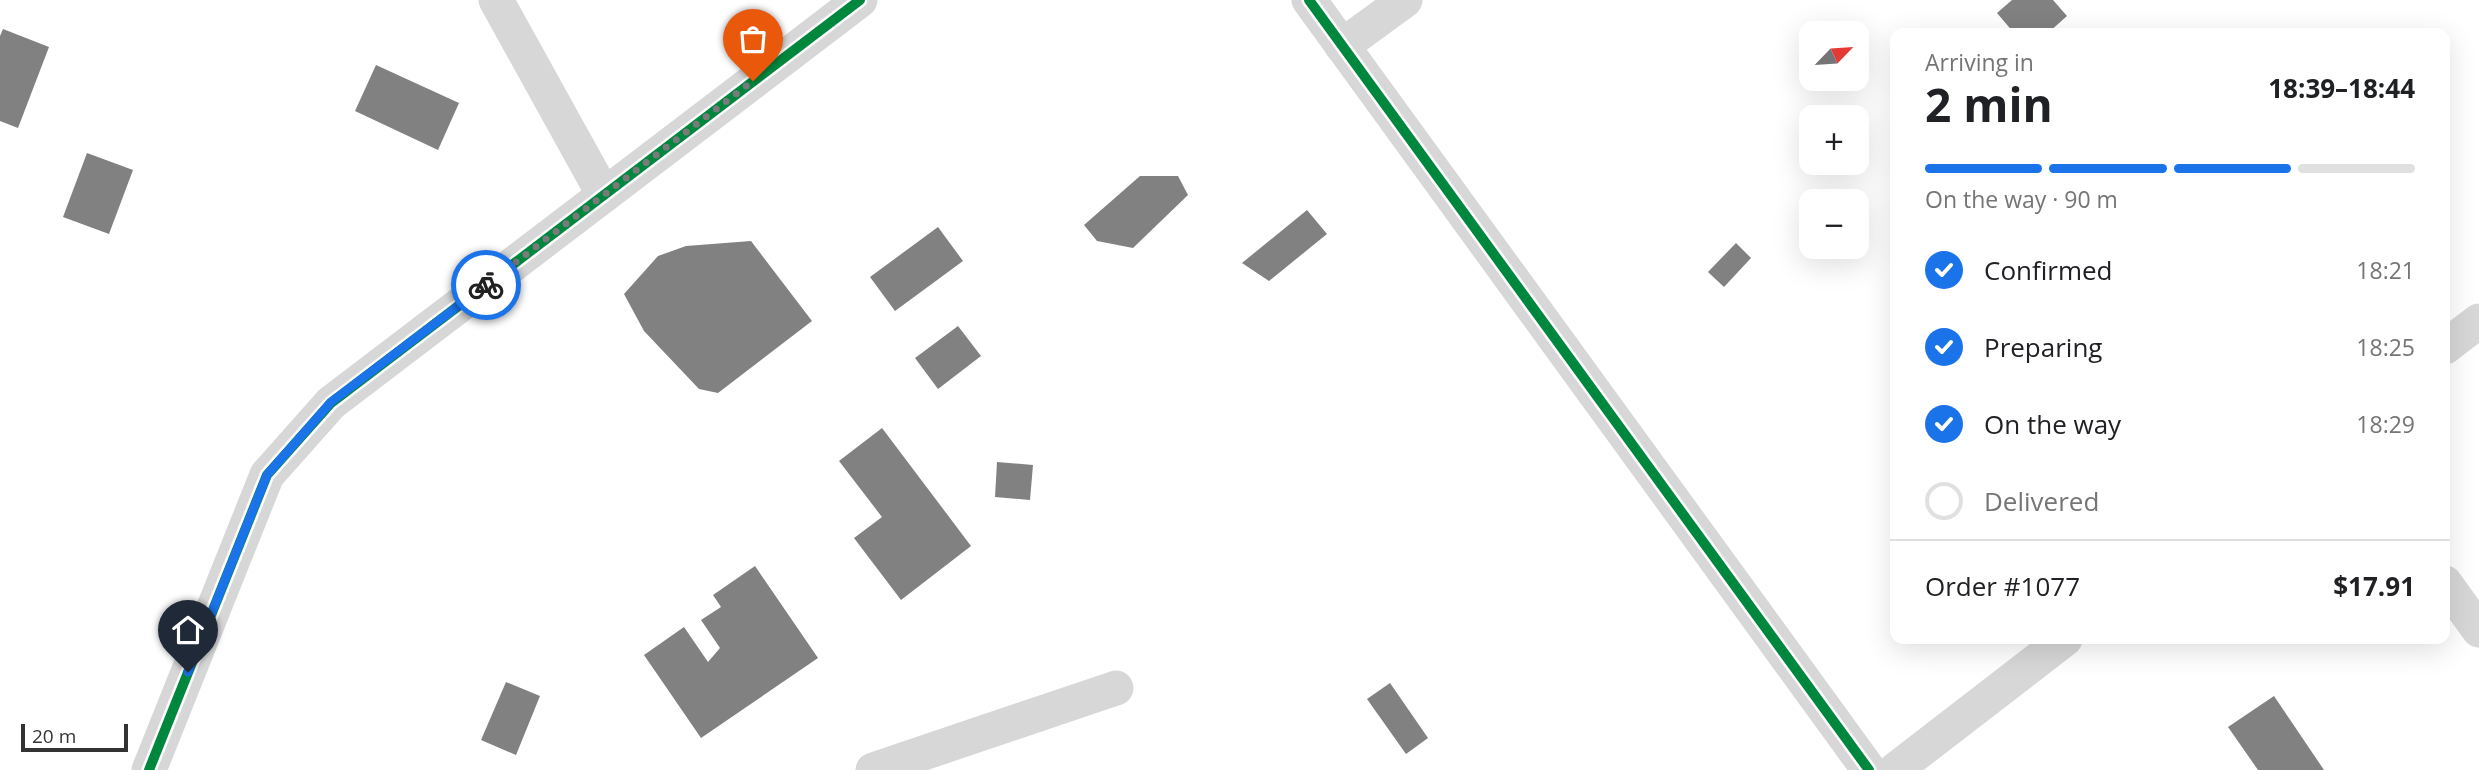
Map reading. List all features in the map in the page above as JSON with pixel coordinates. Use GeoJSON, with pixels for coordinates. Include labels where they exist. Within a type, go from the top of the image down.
{"type":"FeatureCollection","features":[{"type":"Feature","properties":{"kind":"street"},"geometry":{"type":"LineString","coordinates":[[496,0],[604,195]]}},
{"type":"Feature","properties":{"kind":"street"},"geometry":{"type":"LineString","coordinates":[[149,770],[267,475],[331,402],[860,0]]}},
{"type":"Feature","properties":{"kind":"street"},"geometry":{"type":"LineString","coordinates":[[1308,0],[1869,770]]}},
{"type":"Feature","properties":{"kind":"street"},"geometry":{"type":"LineString","coordinates":[[1342,46],[1405,0]]}},
{"type":"Feature","properties":{"kind":"street"},"geometry":{"type":"LineString","coordinates":[[2450,343],[2479,321]]}},
{"type":"Feature","properties":{"kind":"street"},"geometry":{"type":"LineString","coordinates":[[2450,590],[2479,629]]}},
{"type":"Feature","properties":{"kind":"street"},"geometry":{"type":"LineString","coordinates":[[1895,770],[2059,644]]}},
{"type":"Feature","properties":{"kind":"street"},"geometry":{"type":"LineString","coordinates":[[873,770],[1116,688]]}},
{"type":"Feature","properties":{"kind":"building"},"geometry":{"type":"Polygon","coordinates":[[[2012,0],[2053,0],[2067,16],[2054,28],[2010,28],[1997,13],[2012,0]]]}},
{"type":"Feature","properties":{"kind":"building"},"geometry":{"type":"Polygon","coordinates":[[[3,29],[49,47],[18,128],[0,121],[0,36],[3,29]]]}},
{"type":"Feature","properties":{"kind":"building"},"geometry":{"type":"Polygon","coordinates":[[[376,65],[459,103],[438,150],[355,111],[376,65]]]}},
{"type":"Feature","properties":{"kind":"building"},"geometry":{"type":"Polygon","coordinates":[[[87,153],[133,170],[109,234],[63,217],[87,153]]]}},
{"type":"Feature","properties":{"kind":"building"},"geometry":{"type":"Polygon","coordinates":[[[1140,176],[1178,176],[1188,195],[1133,248],[1097,241],[1084,225],[1140,176]]]}},
{"type":"Feature","properties":{"kind":"building"},"geometry":{"type":"Polygon","coordinates":[[[1307,210],[1327,234],[1269,281],[1242,263],[1307,210]]]}},
{"type":"Feature","properties":{"kind":"building"},"geometry":{"type":"Polygon","coordinates":[[[938,227],[963,261],[895,311],[870,277],[938,227]]]}},
{"type":"Feature","properties":{"kind":"building"},"geometry":{"type":"Polygon","coordinates":[[[751,241],[812,321],[718,393],[699,389],[644,331],[624,294],[658,256],[686,246],[751,241]]]}},
{"type":"Feature","properties":{"kind":"building"},"geometry":{"type":"Polygon","coordinates":[[[1736,243],[1751,258],[1724,287],[1708,272],[1736,243]]]}},
{"type":"Feature","properties":{"kind":"building"},"geometry":{"type":"Polygon","coordinates":[[[958,326],[981,356],[938,389],[915,358],[958,326]]]}},
{"type":"Feature","properties":{"kind":"building"},"geometry":{"type":"Polygon","coordinates":[[[882,428],[971,546],[901,600],[854,538],[882,517],[839,461],[882,428]]]}},
{"type":"Feature","properties":{"kind":"building"},"geometry":{"type":"Polygon","coordinates":[[[997,462],[1033,465],[1030,500],[995,497],[997,462]]]}},
{"type":"Feature","properties":{"kind":"building"},"geometry":{"type":"Polygon","coordinates":[[[755,566],[818,658],[701,738],[644,655],[684,627],[708,662],[720,648],[701,620],[721,607],[713,595],[755,566]]]}},
{"type":"Feature","properties":{"kind":"building"},"geometry":{"type":"Polygon","coordinates":[[[506,682],[540,696],[516,755],[481,740],[506,682]]]}},
{"type":"Feature","properties":{"kind":"building"},"geometry":{"type":"Polygon","coordinates":[[[1390,683],[1428,738],[1406,754],[1367,699],[1390,683]]]}},
{"type":"Feature","properties":{"kind":"building"},"geometry":{"type":"Polygon","coordinates":[[[2274,696],[2324,770],[2258,770],[2228,727],[2274,696]]]}},
{"type":"Feature","properties":{"kind":"cycle path"},"geometry":{"type":"LineString","coordinates":[[149,770],[267,475],[331,403],[860,0]]}},
{"type":"Feature","properties":{"kind":"cycle path"},"geometry":{"type":"LineString","coordinates":[[1309,0],[1869,770]]}},
{"type":"Feature","properties":{"kind":"way so far"},"geometry":{"type":"LineString","coordinates":[[486,285],[753,81]]}},
{"type":"Feature","properties":{"kind":"route"},"geometry":{"type":"LineString","coordinates":[[188,672],[267,475],[331,402],[486,285]]}}]}
